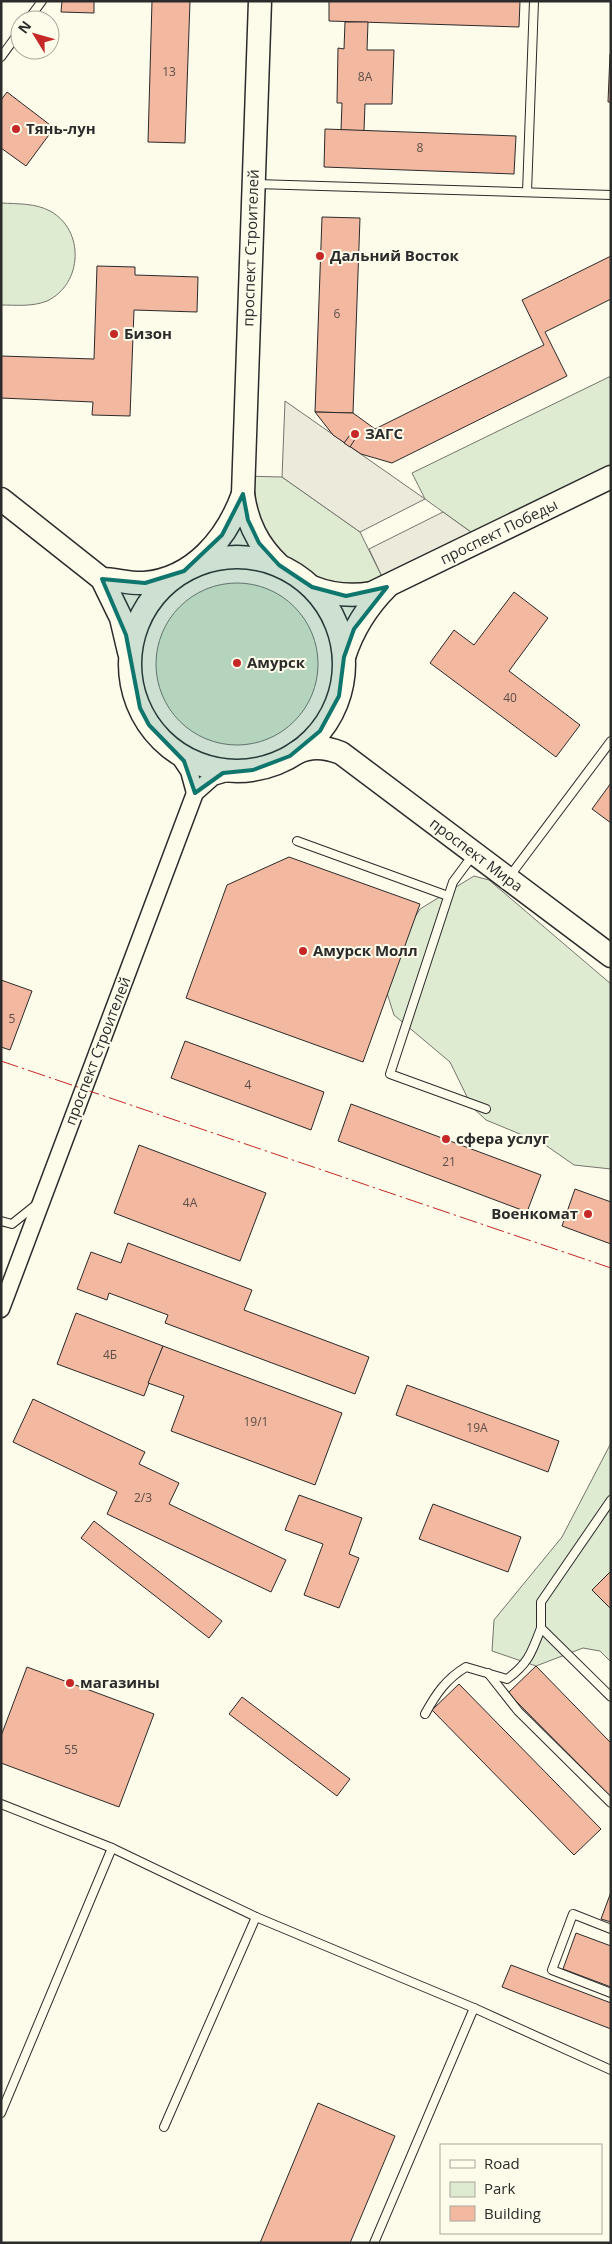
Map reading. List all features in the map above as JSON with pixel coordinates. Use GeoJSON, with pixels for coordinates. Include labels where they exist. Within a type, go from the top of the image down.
{"type":"FeatureCollection","features":[{"type":"Feature","properties":{"kind":"street","name":"проспект Строителей"},"geometry":{"type":"LineString","coordinates":[[243,494],[260,1]]}},
{"type":"Feature","properties":{"kind":"street","name":"проспект Победы"},"geometry":{"type":"LineString","coordinates":[[387,587],[611,477]]}},
{"type":"Feature","properties":{"kind":"street"},"geometry":{"type":"LineString","coordinates":[[243,494],[248,520],[253,532],[259,543],[279,565]]}},
{"type":"Feature","properties":{"kind":"street"},"geometry":{"type":"LineString","coordinates":[[130,670],[131,650],[135,631],[143,613],[154,596],[168,582],[199,560],[222,535],[231,522],[243,494]]}},
{"type":"Feature","properties":{"kind":"street"},"geometry":{"type":"LineString","coordinates":[[1,499],[102,579],[121,618],[129,652],[133,690],[140,708],[149,725],[177,753],[189,771],[195,793],[213,777],[233,771],[253,770],[310,748],[331,749],[341,753]]}},
{"type":"Feature","properties":{"kind":"street"},"geometry":{"type":"LineString","coordinates":[[102,579],[145,583],[165,578],[202,562],[221,558],[241,557],[260,559],[279,565],[296,574],[312,587],[325,602],[341,638],[344,657],[343,677],[339,696],[331,714],[320,731],[306,745],[290,756]]}},
{"type":"Feature","properties":{"kind":"street"},"geometry":{"type":"LineString","coordinates":[[312,587],[328,593],[346,596],[372,593],[387,587]]}},
{"type":"Feature","properties":{"kind":"street"},"geometry":{"type":"LineString","coordinates":[[344,657],[354,629],[363,614],[387,587]]}},
{"type":"Feature","properties":{"kind":"street"},"geometry":{"type":"LineString","coordinates":[[331,714],[330,732],[332,740],[341,753]]}},
{"type":"Feature","properties":{"kind":"street"},"geometry":{"type":"LineString","coordinates":[[177,753],[204,765],[233,771]]}},
{"type":"Feature","properties":{"kind":"street","name":"проспект Мира"},"geometry":{"type":"LineString","coordinates":[[341,753],[611,956]]}},
{"type":"Feature","properties":{"kind":"street","name":"проспект Строителей"},"geometry":{"type":"LineString","coordinates":[[1,1309],[195,793]]}},
{"type":"Feature","properties":{"kind":"lane"},"geometry":{"type":"LineString","coordinates":[[527,192],[534,1]]}},
{"type":"Feature","properties":{"kind":"lane"},"geometry":{"type":"LineString","coordinates":[[1,57],[10,45]]}},
{"type":"Feature","properties":{"kind":"lane"},"geometry":{"type":"LineString","coordinates":[[254,184],[611,195]]}},
{"type":"Feature","properties":{"kind":"lane"},"geometry":{"type":"LineString","coordinates":[[508,879],[611,741]]}},
{"type":"Feature","properties":{"kind":"lane"},"geometry":{"type":"LineString","coordinates":[[297,840],[448,896]]}},
{"type":"Feature","properties":{"kind":"lane"},"geometry":{"type":"LineString","coordinates":[[474,853],[453,882],[390,1074],[486,1109]]}},
{"type":"Feature","properties":{"kind":"lane"},"geometry":{"type":"LineString","coordinates":[[1,1221],[12,1224],[42,1199]]}},
{"type":"Feature","properties":{"kind":"lane"},"geometry":{"type":"LineString","coordinates":[[425,1714],[438,1691],[452,1675],[466,1667],[506,1679],[520,1669],[531,1655],[541,1628],[542,1602],[611,1500]]}},
{"type":"Feature","properties":{"kind":"lane"},"geometry":{"type":"LineString","coordinates":[[541,1628],[611,1697]]}},
{"type":"Feature","properties":{"kind":"lane"},"geometry":{"type":"LineString","coordinates":[[488,1673],[518,1712],[611,1803]]}},
{"type":"Feature","properties":{"kind":"lane"},"geometry":{"type":"LineString","coordinates":[[1,1804],[112,1848],[256,1917],[474,2008],[611,2070]]}},
{"type":"Feature","properties":{"kind":"lane"},"geometry":{"type":"LineString","coordinates":[[1,2113],[112,1848]]}},
{"type":"Feature","properties":{"kind":"lane"},"geometry":{"type":"LineString","coordinates":[[611,1929],[573,1914],[552,1970],[611,1993]]}},
{"type":"Feature","properties":{"kind":"lane"},"geometry":{"type":"LineString","coordinates":[[164,2127],[256,1917]]}},
{"type":"Feature","properties":{"kind":"lane"},"geometry":{"type":"LineString","coordinates":[[374,2243],[474,2008]]}},
{"type":"Feature","properties":{"kind":"highlighted area"},"geometry":{"type":"Polygon","coordinates":[[[243,494],[248,520],[259,543],[279,565],[312,587],[346,596],[387,587],[354,629],[344,657],[339,696],[320,731],[290,756],[253,770],[223,773],[195,793],[184,761],[149,725],[140,708],[126,635],[102,579],[145,583],[184,571],[222,535],[243,494]]]}},
{"type":"Feature","properties":{"kind":"green space"},"geometry":{"type":"Polygon","coordinates":[[[1,203],[26,204],[44,208],[61,220],[69,231],[74,243],[75,257],[73,270],[68,282],[59,293],[47,301],[30,305],[1,305],[1,203]]]}},
{"type":"Feature","properties":{"kind":"green space"},"geometry":{"type":"Polygon","coordinates":[[[611,376],[611,477],[482,540],[425,499],[412,473],[611,376]]]}},
{"type":"Feature","properties":{"kind":"green space"},"geometry":{"type":"Polygon","coordinates":[[[243,476],[282,477],[360,532],[387,587],[312,587],[296,574],[279,565],[243,476]]]}},
{"type":"Feature","properties":{"kind":"green space"},"geometry":{"type":"Polygon","coordinates":[[[229,583],[245,583],[268,589],[288,601],[300,613],[312,633],[318,656],[318,672],[312,695],[300,715],[288,727],[268,739],[245,745],[229,745],[206,739],[186,727],[174,715],[162,695],[156,672],[156,656],[162,633],[174,613],[186,601],[206,589],[229,583]]]}},
{"type":"Feature","properties":{"kind":"green space"},"geometry":{"type":"Polygon","coordinates":[[[474,876],[489,880],[611,984],[611,1169],[574,1165],[544,1144],[486,1120],[472,1107],[450,1062],[394,1015],[385,987],[388,961],[420,909],[474,876]]]}},
{"type":"Feature","properties":{"kind":"green space"},"geometry":{"type":"Polygon","coordinates":[[[611,1443],[611,1662],[600,1651],[583,1648],[536,1666],[492,1651],[494,1620],[562,1537],[611,1443]]]}},
{"type":"Feature","properties":{"kind":"shaded area"},"geometry":{"type":"Polygon","coordinates":[[[285,401],[425,499],[360,532],[282,477],[285,401]]]}},
{"type":"Feature","properties":{"kind":"shaded area"},"geometry":{"type":"Polygon","coordinates":[[[443,512],[482,540],[387,587],[369,549],[443,512]]]}},
{"type":"Feature","properties":{"kind":"building"},"geometry":{"type":"Polygon","coordinates":[[[62,1],[94,1],[94,13],[61,12],[62,1]]]}},
{"type":"Feature","properties":{"kind":"building"},"geometry":{"type":"Polygon","coordinates":[[[152,1],[190,1],[185,143],[148,142],[152,1]]]}},
{"type":"Feature","properties":{"kind":"building"},"geometry":{"type":"Polygon","coordinates":[[[329,1],[520,1],[519,27],[329,21],[329,1]]]}},
{"type":"Feature","properties":{"kind":"building"},"geometry":{"type":"Polygon","coordinates":[[[345,22],[368,22],[367,50],[394,50],[392,104],[365,104],[364,131],[341,130],[342,103],[337,103],[338,48],[344,49],[345,22]]]}},
{"type":"Feature","properties":{"kind":"building"},"geometry":{"type":"Polygon","coordinates":[[[610,54],[611,102],[608,102],[610,54]]]}},
{"type":"Feature","properties":{"kind":"building"},"geometry":{"type":"Polygon","coordinates":[[[7,92],[54,128],[26,166],[1,148],[1,100],[7,92]]]}},
{"type":"Feature","properties":{"kind":"building"},"geometry":{"type":"Polygon","coordinates":[[[325,129],[516,136],[514,174],[324,167],[325,129]]]}},
{"type":"Feature","properties":{"kind":"building"},"geometry":{"type":"Polygon","coordinates":[[[322,217],[360,218],[353,413],[315,412],[322,217]]]}},
{"type":"Feature","properties":{"kind":"building"},"geometry":{"type":"Polygon","coordinates":[[[611,256],[611,299],[545,332],[567,376],[392,463],[361,454],[333,435],[315,412],[353,413],[375,429],[544,345],[522,300],[611,256]]]}},
{"type":"Feature","properties":{"kind":"building","name":"Бизон"},"geometry":{"type":"Polygon","coordinates":[[[97,266],[135,267],[135,275],[198,277],[197,312],[134,310],[130,416],[92,415],[93,402],[1,398],[1,356],[94,359],[97,266]]]}},
{"type":"Feature","properties":{"kind":"building"},"geometry":{"type":"Polygon","coordinates":[[[350,435],[355,439],[350,447],[344,443],[350,435]]]}},
{"type":"Feature","properties":{"kind":"building"},"geometry":{"type":"Polygon","coordinates":[[[514,592],[548,618],[509,671],[580,725],[556,757],[430,663],[454,630],[474,645],[514,592]]]}},
{"type":"Feature","properties":{"kind":"building"},"geometry":{"type":"Polygon","coordinates":[[[611,783],[611,823],[592,809],[611,783]]]}},
{"type":"Feature","properties":{"kind":"building","name":"Амурск Молл"},"geometry":{"type":"Polygon","coordinates":[[[289,857],[420,904],[363,1062],[186,998],[227,885],[289,857]]]}},
{"type":"Feature","properties":{"kind":"building"},"geometry":{"type":"Polygon","coordinates":[[[1,980],[32,991],[10,1050],[1,1047],[1,980]]]}},
{"type":"Feature","properties":{"kind":"building"},"geometry":{"type":"Polygon","coordinates":[[[185,1041],[324,1092],[311,1130],[171,1078],[185,1041]]]}},
{"type":"Feature","properties":{"kind":"building"},"geometry":{"type":"Polygon","coordinates":[[[351,1104],[541,1175],[527,1212],[338,1141],[351,1104]]]}},
{"type":"Feature","properties":{"kind":"building"},"geometry":{"type":"Polygon","coordinates":[[[139,1145],[266,1193],[240,1261],[114,1213],[139,1145]]]}},
{"type":"Feature","properties":{"kind":"building","name":"Военкомат"},"geometry":{"type":"Polygon","coordinates":[[[575,1189],[611,1202],[611,1244],[562,1226],[575,1189]]]}},
{"type":"Feature","properties":{"kind":"building"},"geometry":{"type":"Polygon","coordinates":[[[128,1243],[252,1290],[244,1310],[369,1357],[355,1394],[165,1323],[168,1315],[109,1293],[107,1300],[77,1289],[91,1252],[121,1263],[128,1243]]]}},
{"type":"Feature","properties":{"kind":"building"},"geometry":{"type":"Polygon","coordinates":[[[76,1313],[163,1346],[144,1396],[57,1364],[76,1313]]]}},
{"type":"Feature","properties":{"kind":"building"},"geometry":{"type":"Polygon","coordinates":[[[163,1346],[342,1413],[315,1485],[171,1431],[184,1396],[148,1383],[163,1346]]]}},
{"type":"Feature","properties":{"kind":"building"},"geometry":{"type":"Polygon","coordinates":[[[407,1385],[559,1441],[548,1472],[396,1415],[407,1385]]]}},
{"type":"Feature","properties":{"kind":"building"},"geometry":{"type":"Polygon","coordinates":[[[33,1399],[145,1452],[139,1464],[179,1483],[169,1504],[286,1560],[271,1592],[107,1514],[117,1492],[13,1442],[33,1399]]]}},
{"type":"Feature","properties":{"kind":"building"},"geometry":{"type":"Polygon","coordinates":[[[299,1495],[362,1518],[349,1554],[359,1558],[339,1608],[304,1595],[323,1544],[285,1530],[299,1495]]]}},
{"type":"Feature","properties":{"kind":"building"},"geometry":{"type":"Polygon","coordinates":[[[433,1504],[521,1537],[508,1572],[419,1539],[433,1504]]]}},
{"type":"Feature","properties":{"kind":"building"},"geometry":{"type":"Polygon","coordinates":[[[94,1521],[222,1621],[209,1638],[81,1538],[94,1521]]]}},
{"type":"Feature","properties":{"kind":"building"},"geometry":{"type":"Polygon","coordinates":[[[611,1571],[611,1609],[592,1590],[611,1571]]]}},
{"type":"Feature","properties":{"kind":"building"},"geometry":{"type":"Polygon","coordinates":[[[536,1666],[611,1743],[611,1797],[508,1693],[536,1666]]]}},
{"type":"Feature","properties":{"kind":"building"},"geometry":{"type":"Polygon","coordinates":[[[27,1667],[154,1714],[119,1807],[1,1763],[1,1736],[27,1667]]]}},
{"type":"Feature","properties":{"kind":"building"},"geometry":{"type":"Polygon","coordinates":[[[459,1684],[601,1829],[574,1855],[432,1710],[459,1684]]]}},
{"type":"Feature","properties":{"kind":"building"},"geometry":{"type":"Polygon","coordinates":[[[242,1697],[350,1779],[337,1796],[229,1714],[242,1697]]]}},
{"type":"Feature","properties":{"kind":"building"},"geometry":{"type":"Polygon","coordinates":[[[611,1892],[611,1922],[601,1919],[611,1892]]]}},
{"type":"Feature","properties":{"kind":"building"},"geometry":{"type":"Polygon","coordinates":[[[576,1933],[611,1946],[611,1987],[563,1969],[576,1933]]]}},
{"type":"Feature","properties":{"kind":"building"},"geometry":{"type":"Polygon","coordinates":[[[511,1965],[611,2003],[611,2029],[502,1987],[511,1965]]]}},
{"type":"Feature","properties":{"kind":"building"},"geometry":{"type":"Polygon","coordinates":[[[318,2103],[395,2136],[350,2243],[260,2243],[318,2103]]]}},
{"type":"Feature","properties":{"kind":"power"},"geometry":{"type":"LineString","coordinates":[[1,1061],[611,1268]]}},
{"type":"Feature","properties":{"kind":"place","name":"Тянь-лун"},"geometry":{"type":"Point","coordinates":[16,129]}},
{"type":"Feature","properties":{"kind":"place","name":"Дальний Восток"},"geometry":{"type":"Point","coordinates":[320,256]}},
{"type":"Feature","properties":{"kind":"place","name":"Бизон"},"geometry":{"type":"Point","coordinates":[114,334]}},
{"type":"Feature","properties":{"kind":"place","name":"ЗАГС"},"geometry":{"type":"Point","coordinates":[355,434]}},
{"type":"Feature","properties":{"kind":"place","name":"Амурск"},"geometry":{"type":"Point","coordinates":[237,663]}},
{"type":"Feature","properties":{"kind":"place","name":"Амурск Молл"},"geometry":{"type":"Point","coordinates":[303,951]}},
{"type":"Feature","properties":{"kind":"place","name":"сфера услуг"},"geometry":{"type":"Point","coordinates":[446,1139]}},
{"type":"Feature","properties":{"kind":"place","name":"Военкомат"},"geometry":{"type":"Point","coordinates":[588,1214]}},
{"type":"Feature","properties":{"kind":"place","name":"магазины"},"geometry":{"type":"Point","coordinates":[70,1683]}}]}
